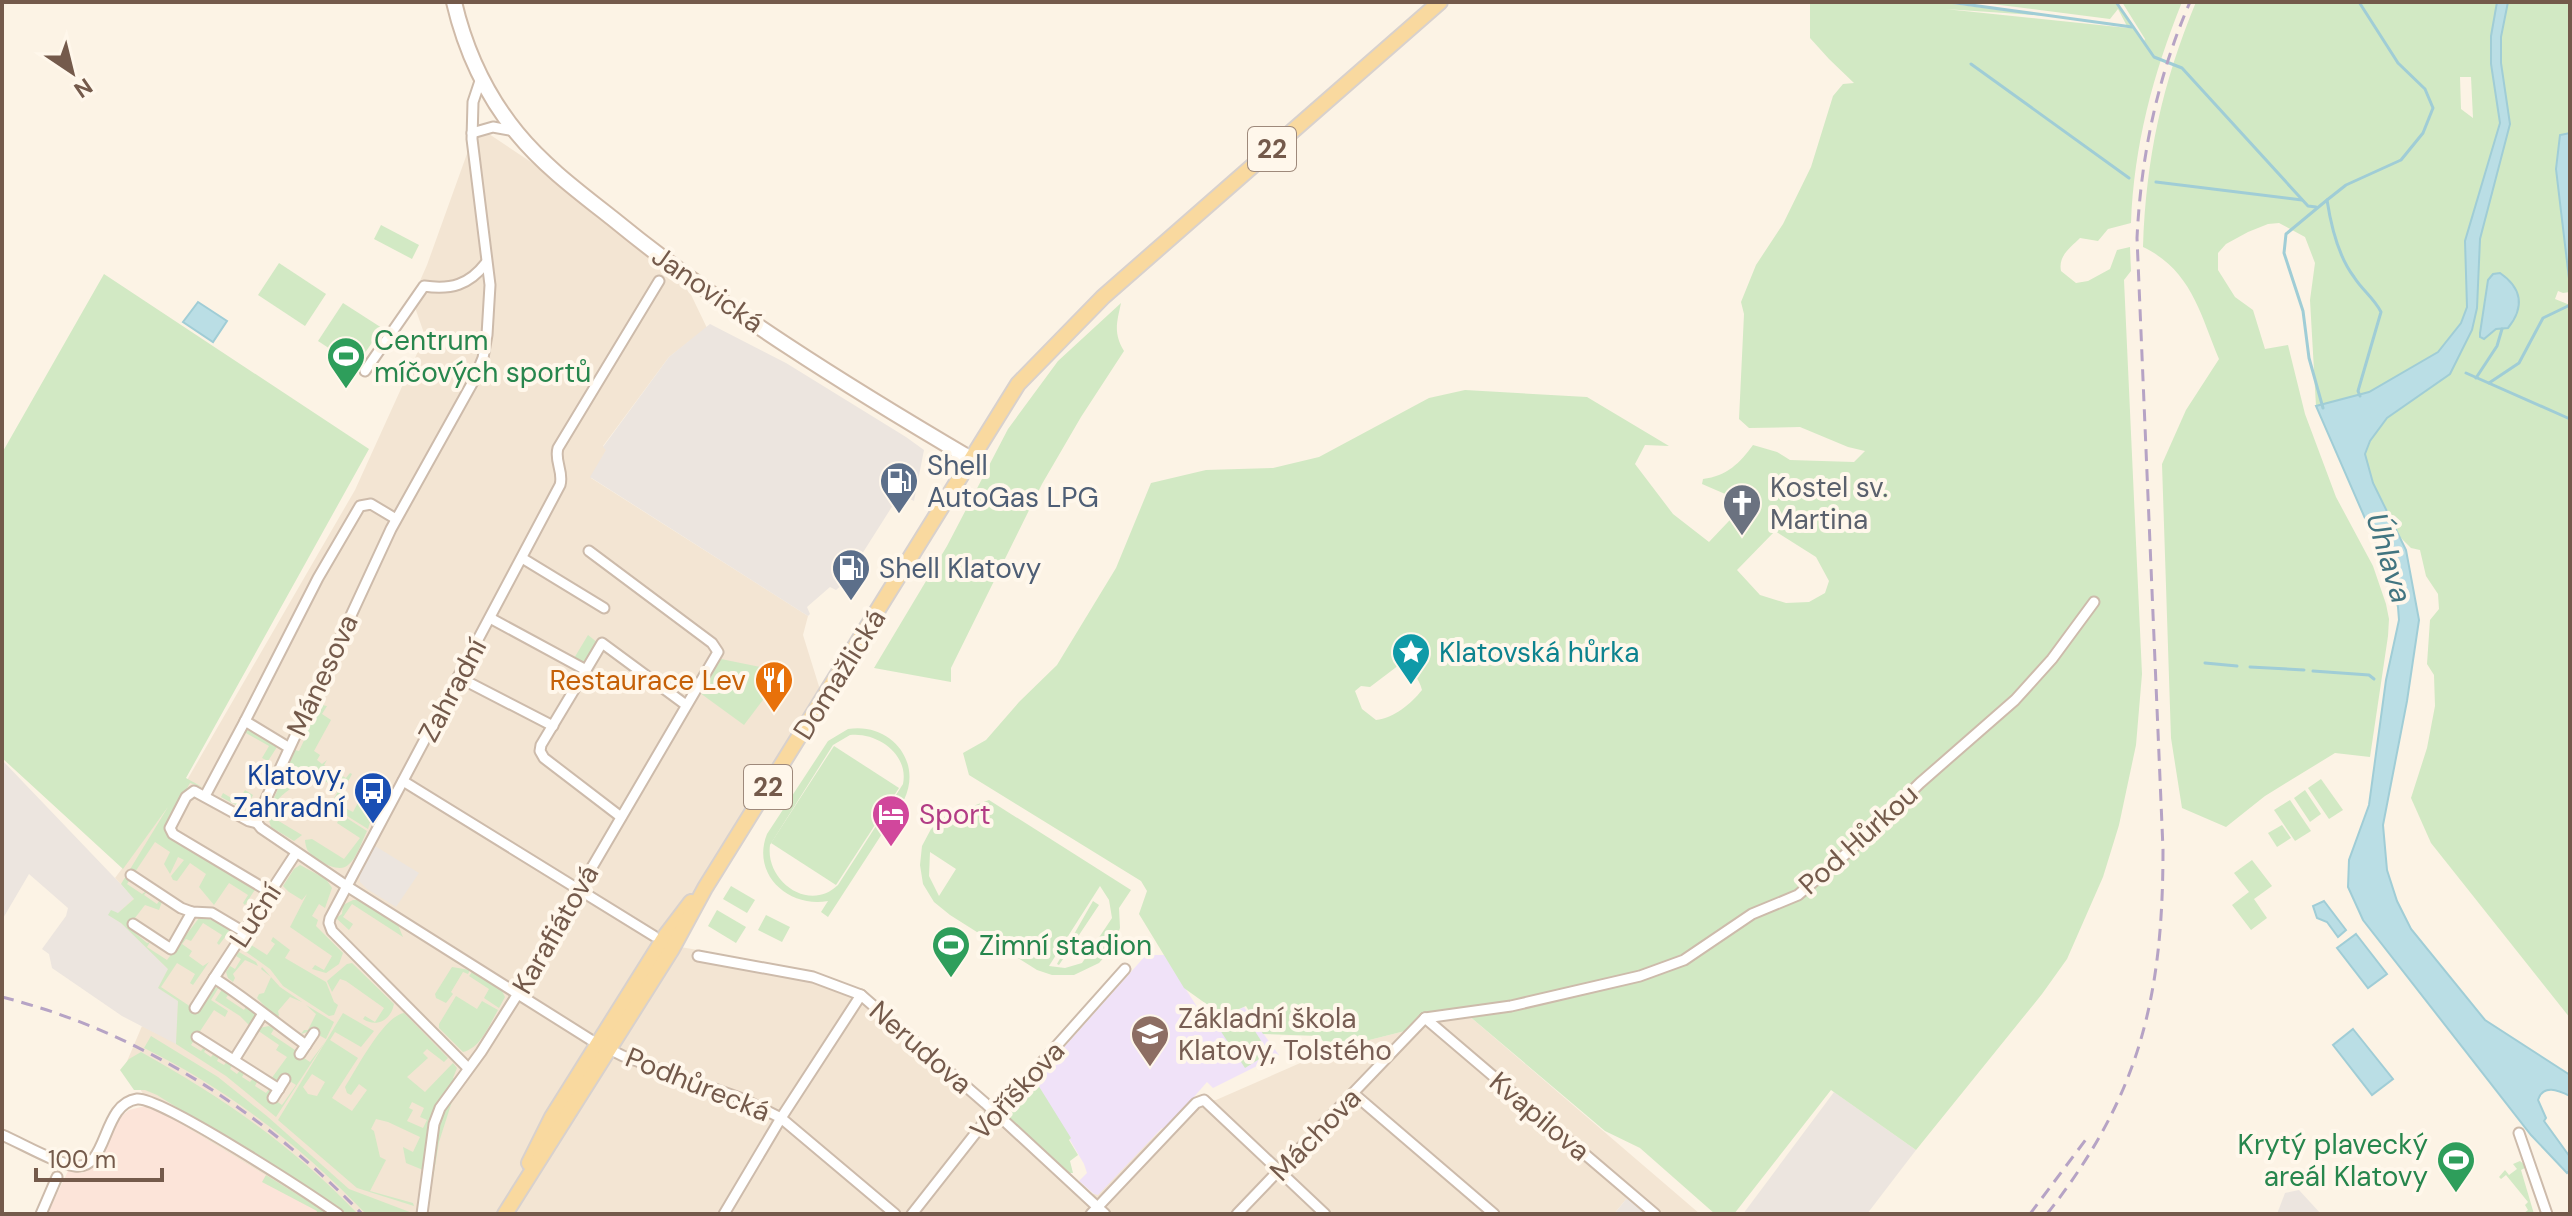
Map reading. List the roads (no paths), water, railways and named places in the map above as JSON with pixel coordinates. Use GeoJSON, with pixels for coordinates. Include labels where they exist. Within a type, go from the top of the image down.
{"type":"FeatureCollection","features":[{"type":"Feature","properties":{"kind":"main road","name":"Janovická"},"geometry":{"type":"LineString","coordinates":[[454,2],[481,78],[517,133],[562,178],[695,284],[971,459]]}},
{"type":"Feature","properties":{"kind":"main road","name":"22"},"geometry":{"type":"LineString","coordinates":[[971,459],[1018,384],[1067,332],[1440,2]]}},
{"type":"Feature","properties":{"kind":"main road","name":"Domažlická"},"geometry":{"type":"LineString","coordinates":[[497,1214],[604,1046],[672,949],[705,888],[971,459]]}},
{"type":"Feature","properties":{"kind":"main road","name":"Domažlická"},"geometry":{"type":"LineString","coordinates":[[505,1214],[604,1046]]}},
{"type":"Feature","properties":{"kind":"street","name":"Mánesova"},"geometry":{"type":"LineString","coordinates":[[257,823],[288,747],[396,519],[462,402],[483,358],[490,285],[472,133],[473,102],[481,78]]}},
{"type":"Feature","properties":{"kind":"street"},"geometry":{"type":"LineString","coordinates":[[472,133],[493,127],[517,133]]}},
{"type":"Feature","properties":{"kind":"street"},"geometry":{"type":"LineString","coordinates":[[365,371],[424,286],[457,286],[477,274],[486,263]]}},
{"type":"Feature","properties":{"kind":"street","name":"Zahradní"},"geometry":{"type":"LineString","coordinates":[[468,1068],[330,927],[330,918],[561,482],[556,459],[558,448],[659,281]]}},
{"type":"Feature","properties":{"kind":"street"},"geometry":{"type":"LineString","coordinates":[[205,796],[318,578],[360,506],[371,504],[396,519]]}},
{"type":"Feature","properties":{"kind":"street","name":"Karafiátová"},"geometry":{"type":"LineString","coordinates":[[422,1214],[434,1124],[440,1108],[519,992],[718,652],[712,643],[589,551]]}},
{"type":"Feature","properties":{"kind":"street"},"geometry":{"type":"LineString","coordinates":[[522,558],[604,608]]}},
{"type":"Feature","properties":{"kind":"street","name":"Pod Hůrkou"},"geometry":{"type":"LineString","coordinates":[[1425,1018],[1511,1006],[1640,976],[1684,960],[1752,914],[1798,895],[2015,700],[2052,659],[2094,602]]}},
{"type":"Feature","properties":{"kind":"street"},"geometry":{"type":"LineString","coordinates":[[490,618],[586,670]]}},
{"type":"Feature","properties":{"kind":"street"},"geometry":{"type":"LineString","coordinates":[[621,817],[541,755],[541,745],[586,670],[598,640],[686,705]]}},
{"type":"Feature","properties":{"kind":"street"},"geometry":{"type":"LineString","coordinates":[[458,677],[553,726]]}},
{"type":"Feature","properties":{"kind":"street"},"geometry":{"type":"LineString","coordinates":[[245,721],[288,747]]}},
{"type":"Feature","properties":{"kind":"street"},"geometry":{"type":"LineString","coordinates":[[403,781],[654,936]]}},
{"type":"Feature","properties":{"kind":"street"},"geometry":{"type":"LineString","coordinates":[[270,892],[171,831],[172,821],[188,794],[196,792],[257,823],[345,885],[604,1046]]}},
{"type":"Feature","properties":{"kind":"street","name":"Luční"},"geometry":{"type":"LineString","coordinates":[[195,1008],[296,853]]}},
{"type":"Feature","properties":{"kind":"street"},"geometry":{"type":"LineString","coordinates":[[131,875],[181,908],[212,913],[244,932]]}},
{"type":"Feature","properties":{"kind":"street"},"geometry":{"type":"LineString","coordinates":[[133,924],[171,949],[191,919],[192,912]]}},
{"type":"Feature","properties":{"kind":"street","name":"Nerudova"},"geometry":{"type":"LineString","coordinates":[[698,956],[813,977],[861,995],[993,1111],[1098,1212]]}},
{"type":"Feature","properties":{"kind":"street","name":"Voříškova"},"geometry":{"type":"LineString","coordinates":[[910,1214],[993,1111],[1038,1067],[1125,969]]}},
{"type":"Feature","properties":{"kind":"street","name":"Luční"},"geometry":{"type":"LineString","coordinates":[[214,978],[254,1003],[262,1015],[303,1049],[314,1033]]}},
{"type":"Feature","properties":{"kind":"street"},"geometry":{"type":"LineString","coordinates":[[724,1214],[781,1118],[861,995]]}},
{"type":"Feature","properties":{"kind":"street"},"geometry":{"type":"LineString","coordinates":[[234,1060],[262,1015]]}},
{"type":"Feature","properties":{"kind":"street","name":"Máchova"},"geometry":{"type":"LineString","coordinates":[[1237,1214],[1425,1018]]}},
{"type":"Feature","properties":{"kind":"street","name":"Kvapilova"},"geometry":{"type":"LineString","coordinates":[[1425,1018],[1655,1214]]}},
{"type":"Feature","properties":{"kind":"street"},"geometry":{"type":"LineString","coordinates":[[197,1037],[234,1060],[276,1093],[285,1079]]}},
{"type":"Feature","properties":{"kind":"street","name":"Podhůrecká"},"geometry":{"type":"LineString","coordinates":[[604,1046],[623,1056],[743,1099],[781,1118],[898,1214]]}},
{"type":"Feature","properties":{"kind":"street"},"geometry":{"type":"LineString","coordinates":[[1354,1094],[1494,1214]]}},
{"type":"Feature","properties":{"kind":"street"},"geometry":{"type":"LineString","coordinates":[[2,1135],[69,1164],[83,1166],[92,1161],[118,1110],[130,1101],[147,1099],[234,1148],[338,1214]]}},
{"type":"Feature","properties":{"kind":"street"},"geometry":{"type":"LineString","coordinates":[[1098,1212],[1200,1100],[1207,1102],[1325,1214]]}},
{"type":"Feature","properties":{"kind":"street"},"geometry":{"type":"LineString","coordinates":[[2519,1133],[2547,1214]]}},
{"type":"Feature","properties":{"kind":"street"},"geometry":{"type":"LineString","coordinates":[[41,1214],[57,1177]]}},
{"type":"Feature","properties":{"kind":"street"},"geometry":{"type":"LineString","coordinates":[[898,1214],[910,1214]]}},
{"type":"Feature","properties":{"kind":"water","name":"Úhlava"},"geometry":{"type":"Polygon","coordinates":[[[2497,2],[2508,2],[2501,37],[2501,63],[2510,124],[2480,239],[2477,308],[2472,330],[2450,374],[2387,418],[2370,441],[2365,454],[2373,483],[2406,550],[2419,620],[2383,825],[2387,870],[2397,901],[2411,929],[2485,1020],[2570,1075],[2570,1096],[2547,1090],[2538,1100],[2546,1118],[2544,1121],[2570,1157],[2567,1173],[2531,1135],[2363,920],[2348,887],[2349,860],[2369,805],[2386,680],[2399,620],[2388,571],[2316,406],[2369,392],[2438,352],[2461,323],[2467,307],[2465,241],[2500,123],[2491,64],[2491,36],[2497,2]]]}},
{"type":"Feature","properties":{"kind":"water"},"geometry":{"type":"Polygon","coordinates":[[[2570,133],[2570,287],[2556,169],[2560,135],[2570,133]]]}},
{"type":"Feature","properties":{"kind":"water"},"geometry":{"type":"Polygon","coordinates":[[[2500,273],[2517,291],[2519,305],[2508,328],[2496,329],[2484,339],[2480,333],[2488,280],[2493,274],[2500,273]]]}},
{"type":"Feature","properties":{"kind":"water"},"geometry":{"type":"Polygon","coordinates":[[[198,302],[227,321],[213,342],[183,322],[198,302]]]}},
{"type":"Feature","properties":{"kind":"water"},"geometry":{"type":"Polygon","coordinates":[[[2324,901],[2346,930],[2338,937],[2327,922],[2317,918],[2313,906],[2324,901]]]}},
{"type":"Feature","properties":{"kind":"water"},"geometry":{"type":"Polygon","coordinates":[[[2356,934],[2387,974],[2368,988],[2337,948],[2356,934]]]}},
{"type":"Feature","properties":{"kind":"water"},"geometry":{"type":"Polygon","coordinates":[[[2353,1029],[2393,1079],[2372,1095],[2333,1045],[2353,1029]]]}},
{"type":"Feature","properties":{"kind":"waterway"},"geometry":{"type":"LineString","coordinates":[[1949,2],[2132,27]]}},
{"type":"Feature","properties":{"kind":"waterway"},"geometry":{"type":"LineString","coordinates":[[2116,2],[2154,57],[2182,68],[2308,206],[2316,207]]}},
{"type":"Feature","properties":{"kind":"waterway"},"geometry":{"type":"LineString","coordinates":[[2359,2],[2398,63],[2425,89],[2433,108],[2423,133],[2401,160],[2346,185],[2327,200],[2339,250],[2348,269],[2381,312],[2358,391],[2360,396]]}},
{"type":"Feature","properties":{"kind":"waterway"},"geometry":{"type":"LineString","coordinates":[[1971,64],[2129,178]]}},
{"type":"Feature","properties":{"kind":"waterway"},"geometry":{"type":"LineString","coordinates":[[2156,182],[2302,200]]}},
{"type":"Feature","properties":{"kind":"waterway"},"geometry":{"type":"LineString","coordinates":[[2323,408],[2309,358],[2303,311],[2284,253],[2286,234],[2327,200]]}},
{"type":"Feature","properties":{"kind":"waterway"},"geometry":{"type":"LineString","coordinates":[[2489,383],[2519,363],[2543,318],[2570,305]]}},
{"type":"Feature","properties":{"kind":"waterway"},"geometry":{"type":"LineString","coordinates":[[2476,378],[2497,346],[2502,329]]}},
{"type":"Feature","properties":{"kind":"waterway"},"geometry":{"type":"LineString","coordinates":[[2466,373],[2570,419]]}},
{"type":"Feature","properties":{"kind":"waterway"},"geometry":{"type":"LineString","coordinates":[[2205,663],[2237,666]]}},
{"type":"Feature","properties":{"kind":"waterway"},"geometry":{"type":"LineString","coordinates":[[2250,667],[2304,670]]}},
{"type":"Feature","properties":{"kind":"waterway"},"geometry":{"type":"LineString","coordinates":[[2313,671],[2369,675],[2374,679]]}},
{"type":"Feature","properties":{"kind":"railway"},"geometry":{"type":"LineString","coordinates":[[2047,1214],[2079,1171],[2125,1086],[2140,1043],[2158,952],[2163,849],[2137,238],[2142,177],[2153,118],[2168,59],[2190,2]]}},
{"type":"Feature","properties":{"kind":"railway"},"geometry":{"type":"LineString","coordinates":[[2,997],[103,1031],[197,1080],[284,1142],[362,1214]]}},
{"type":"Feature","properties":{"kind":"railway"},"geometry":{"type":"LineString","coordinates":[[2030,1214],[2090,1134]]}},
{"type":"Feature","properties":{"kind":"place","name":"Centrum míčových sportů"},"geometry":{"type":"Point","coordinates":[346,390]}},
{"type":"Feature","properties":{"kind":"place","name":"Shell AutoGas LPG"},"geometry":{"type":"Point","coordinates":[899,515]}},
{"type":"Feature","properties":{"kind":"place","name":"Kostel sv. Martina"},"geometry":{"type":"Point","coordinates":[1742,537]}},
{"type":"Feature","properties":{"kind":"place","name":"Shell Klatovy"},"geometry":{"type":"Point","coordinates":[851,602]}},
{"type":"Feature","properties":{"kind":"place","name":"Klatovská hůrka"},"geometry":{"type":"Point","coordinates":[1411,686]}},
{"type":"Feature","properties":{"kind":"place","name":"Restaurace Lev"},"geometry":{"type":"Point","coordinates":[774,714]}},
{"type":"Feature","properties":{"kind":"place","name":"Klatovy, Zahradní"},"geometry":{"type":"Point","coordinates":[373,825]}},
{"type":"Feature","properties":{"kind":"place","name":"Sport"},"geometry":{"type":"Point","coordinates":[891,848]}},
{"type":"Feature","properties":{"kind":"place","name":"Zimní stadion"},"geometry":{"type":"Point","coordinates":[951,979]}},
{"type":"Feature","properties":{"kind":"place","name":"Základní škola Klatovy, Tolstého"},"geometry":{"type":"Point","coordinates":[1150,1068]}},
{"type":"Feature","properties":{"kind":"place","name":"Krytý plavecký areál Klatovy"},"geometry":{"type":"Point","coordinates":[2456,1194]}}]}
